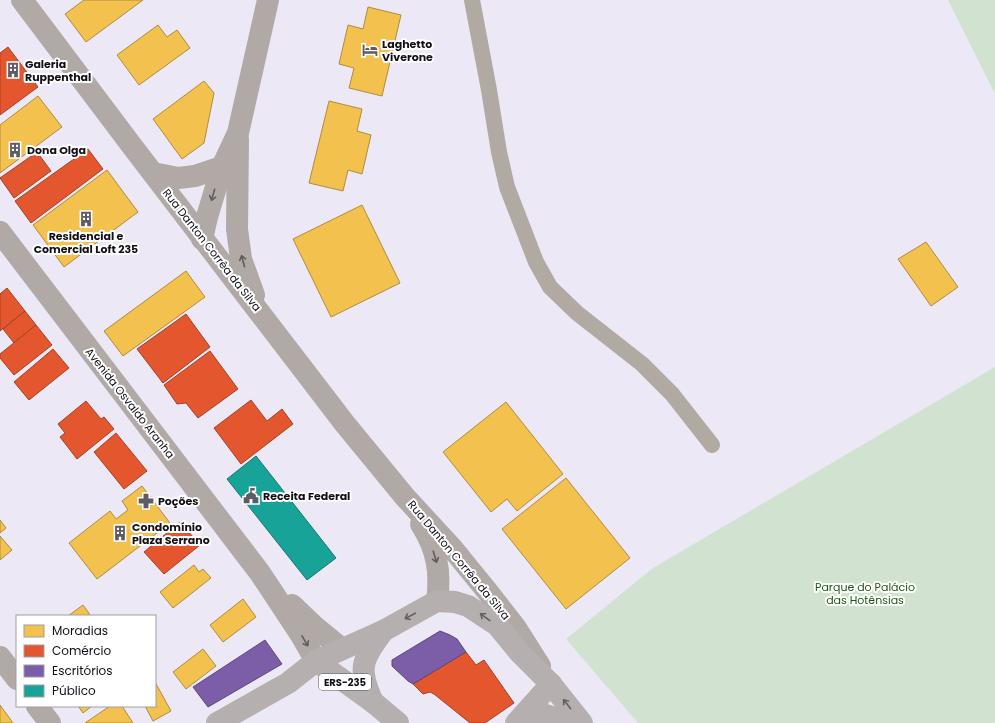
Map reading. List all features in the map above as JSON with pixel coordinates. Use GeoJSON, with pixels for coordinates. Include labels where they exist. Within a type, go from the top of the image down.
{"type":"FeatureCollection","features":[{"type":"Feature","properties":{"kind":"main road","name":"Rua Danton Corrêa da Silva"},"geometry":{"type":"LineString","coordinates":[[22,0],[202,239],[345,424],[405,497],[452,548],[516,628],[551,684]]}},
{"type":"Feature","properties":{"kind":"main road"},"geometry":{"type":"LineString","coordinates":[[259,312],[241,259],[237,229],[238,133],[268,0]]}},
{"type":"Feature","properties":{"kind":"main road"},"geometry":{"type":"LineString","coordinates":[[202,239],[222,167],[238,133]]}},
{"type":"Feature","properties":{"kind":"main road"},"geometry":{"type":"LineString","coordinates":[[153,173],[178,178],[196,176],[222,167]]}},
{"type":"Feature","properties":{"kind":"main road","name":"Avenida Osvaldo Aranha"},"geometry":{"type":"LineString","coordinates":[[0,232],[260,573],[301,635],[316,662],[373,702],[398,723]]}},
{"type":"Feature","properties":{"kind":"main road","name":"Rua Danton Corrêa da Silva"},"geometry":{"type":"LineString","coordinates":[[405,497],[428,535],[439,569],[437,601]]}},
{"type":"Feature","properties":{"kind":"main road","name":"Avenida Osvaldo Aranha"},"geometry":{"type":"LineString","coordinates":[[260,573],[314,626],[342,649]]}},
{"type":"Feature","properties":{"kind":"main road"},"geometry":{"type":"LineString","coordinates":[[217,723],[288,683],[316,662],[383,631],[437,601],[455,602],[468,606],[482,614],[496,625],[520,653],[551,684],[582,723]]}},
{"type":"Feature","properties":{"kind":"main road"},"geometry":{"type":"LineString","coordinates":[[373,702],[366,686],[363,674],[364,662],[370,648],[383,631]]}},
{"type":"Feature","properties":{"kind":"main road"},"geometry":{"type":"LineString","coordinates":[[0,657],[16,678]]}},
{"type":"Feature","properties":{"kind":"main road"},"geometry":{"type":"LineString","coordinates":[[516,723],[551,684]]}},
{"type":"Feature","properties":{"kind":"main road"},"geometry":{"type":"LineString","coordinates":[[38,707],[50,723]]}},
{"type":"Feature","properties":{"kind":"main road"},"geometry":{"type":"LineString","coordinates":[[516,723],[541,713],[553,716],[562,723]]}},
{"type":"Feature","properties":{"kind":"street"},"geometry":{"type":"LineString","coordinates":[[472,0],[490,90],[499,152],[506,186],[536,262],[550,287],[577,313],[642,364],[672,394],[712,445]]}},
{"type":"Feature","properties":{"kind":"green space"},"geometry":{"type":"Polygon","coordinates":[[[948,0],[995,0],[995,94],[948,0]]]}},
{"type":"Feature","properties":{"kind":"green space","name":"Parque do Palácio das Hotênsias"},"geometry":{"type":"Polygon","coordinates":[[[995,367],[995,723],[638,723],[566,639],[653,568],[995,367]]]}},
{"type":"Feature","properties":{"kind":"building: Moradias"},"geometry":{"type":"Polygon","coordinates":[[[84,0],[143,0],[86,42],[65,14],[84,0]]]}},
{"type":"Feature","properties":{"kind":"building: Moradias"},"geometry":{"type":"Polygon","coordinates":[[[368,7],[401,15],[382,96],[349,88],[354,68],[339,64],[348,25],[363,29],[368,7]]]}},
{"type":"Feature","properties":{"kind":"building: Moradias"},"geometry":{"type":"Polygon","coordinates":[[[158,25],[167,37],[177,30],[190,48],[139,85],[117,55],[158,25]]]}},
{"type":"Feature","properties":{"kind":"building: Moradias"},"geometry":{"type":"Polygon","coordinates":[[[204,81],[214,93],[204,143],[182,159],[153,119],[204,81]]]}},
{"type":"Feature","properties":{"kind":"building: Moradias","name":"Dona Olga"},"geometry":{"type":"Polygon","coordinates":[[[38,96],[62,127],[0,173],[0,125],[38,96]]]}},
{"type":"Feature","properties":{"kind":"building: Moradias"},"geometry":{"type":"Polygon","coordinates":[[[329,101],[362,109],[357,131],[371,135],[362,174],[348,170],[343,191],[309,183],[329,101]]]}},
{"type":"Feature","properties":{"kind":"building: Moradias","name":"Residencial e Comercial Loft 235"},"geometry":{"type":"Polygon","coordinates":[[[107,170],[138,212],[64,267],[33,225],[107,170]]]}},
{"type":"Feature","properties":{"kind":"building: Moradias"},"geometry":{"type":"Polygon","coordinates":[[[362,205],[400,283],[331,317],[293,239],[362,205]]]}},
{"type":"Feature","properties":{"kind":"building: Moradias"},"geometry":{"type":"Polygon","coordinates":[[[926,242],[958,287],[931,306],[898,259],[926,242]]]}},
{"type":"Feature","properties":{"kind":"building: Moradias"},"geometry":{"type":"Polygon","coordinates":[[[186,271],[205,297],[123,356],[104,331],[186,271]]]}},
{"type":"Feature","properties":{"kind":"building: Moradias"},"geometry":{"type":"Polygon","coordinates":[[[506,402],[563,474],[517,511],[507,499],[491,512],[443,452],[506,402]]]}},
{"type":"Feature","properties":{"kind":"building: Moradias"},"geometry":{"type":"Polygon","coordinates":[[[566,478],[630,558],[566,609],[502,529],[566,478]]]}},
{"type":"Feature","properties":{"kind":"building: Moradias","name":"Condomínio Plaza Serrano"},"geometry":{"type":"Polygon","coordinates":[[[142,486],[170,523],[97,579],[69,543],[110,511],[116,519],[128,510],[122,501],[142,486]]]}},
{"type":"Feature","properties":{"kind":"building: Moradias"},"geometry":{"type":"Polygon","coordinates":[[[0,520],[6,528],[0,533],[0,520]]]}},
{"type":"Feature","properties":{"kind":"building: Moradias"},"geometry":{"type":"Polygon","coordinates":[[[0,536],[12,550],[0,560],[0,536]]]}},
{"type":"Feature","properties":{"kind":"building: Moradias"},"geometry":{"type":"Polygon","coordinates":[[[194,565],[199,572],[203,569],[211,578],[173,608],[160,592],[194,565]]]}},
{"type":"Feature","properties":{"kind":"building: Moradias"},"geometry":{"type":"Polygon","coordinates":[[[243,599],[256,617],[223,642],[210,625],[243,599]]]}},
{"type":"Feature","properties":{"kind":"building: Moradias"},"geometry":{"type":"Polygon","coordinates":[[[83,605],[90,615],[69,615],[83,605]]]}},
{"type":"Feature","properties":{"kind":"building: Moradias"},"geometry":{"type":"Polygon","coordinates":[[[203,649],[216,666],[186,689],[173,672],[203,649]]]}},
{"type":"Feature","properties":{"kind":"building: Moradias"},"geometry":{"type":"Polygon","coordinates":[[[156,684],[171,711],[153,721],[146,707],[156,707],[156,684]]]}},
{"type":"Feature","properties":{"kind":"building: Moradias"},"geometry":{"type":"Polygon","coordinates":[[[0,705],[13,723],[0,723],[0,705]]]}},
{"type":"Feature","properties":{"kind":"building: Moradias"},"geometry":{"type":"Polygon","coordinates":[[[79,707],[91,707],[83,713],[79,707]]]}},
{"type":"Feature","properties":{"kind":"building: Moradias"},"geometry":{"type":"Polygon","coordinates":[[[109,707],[123,707],[133,723],[85,723],[109,707]]]}},
{"type":"Feature","properties":{"kind":"building: Comércio","name":"Galeria Ruppenthal"},"geometry":{"type":"Polygon","coordinates":[[[8,47],[38,87],[0,115],[0,53],[8,47]]]}},
{"type":"Feature","properties":{"kind":"building: Comércio"},"geometry":{"type":"Polygon","coordinates":[[[88,149],[103,169],[31,223],[15,201],[88,149]]]}},
{"type":"Feature","properties":{"kind":"building: Comércio"},"geometry":{"type":"Polygon","coordinates":[[[37,152],[51,171],[14,198],[0,178],[37,152]]]}},
{"type":"Feature","properties":{"kind":"building: Comércio"},"geometry":{"type":"Polygon","coordinates":[[[7,288],[25,311],[0,331],[0,294],[7,288]]]}},
{"type":"Feature","properties":{"kind":"building: Comércio"},"geometry":{"type":"Polygon","coordinates":[[[25,311],[36,325],[14,343],[3,329],[25,311]]]}},
{"type":"Feature","properties":{"kind":"building: Comércio"},"geometry":{"type":"Polygon","coordinates":[[[186,314],[210,347],[163,383],[137,349],[186,314]]]}},
{"type":"Feature","properties":{"kind":"building: Comércio"},"geometry":{"type":"Polygon","coordinates":[[[36,325],[52,345],[14,375],[0,358],[0,354],[36,325]]]}},
{"type":"Feature","properties":{"kind":"building: Comércio"},"geometry":{"type":"Polygon","coordinates":[[[53,349],[69,368],[29,400],[14,382],[53,349]]]}},
{"type":"Feature","properties":{"kind":"building: Comércio"},"geometry":{"type":"Polygon","coordinates":[[[210,351],[238,389],[198,418],[186,403],[177,404],[164,385],[210,351]]]}},
{"type":"Feature","properties":{"kind":"building: Comércio"},"geometry":{"type":"Polygon","coordinates":[[[251,400],[267,421],[282,409],[293,424],[241,464],[214,428],[251,400]]]}},
{"type":"Feature","properties":{"kind":"building: Comércio"},"geometry":{"type":"Polygon","coordinates":[[[86,401],[101,419],[104,417],[114,429],[77,459],[60,437],[65,433],[58,424],[86,401]]]}},
{"type":"Feature","properties":{"kind":"building: Comércio"},"geometry":{"type":"Polygon","coordinates":[[[116,433],[147,471],[124,489],[94,452],[116,433]]]}},
{"type":"Feature","properties":{"kind":"building: Comércio"},"geometry":{"type":"Polygon","coordinates":[[[180,522],[200,545],[164,574],[144,552],[180,522]]]}},
{"type":"Feature","properties":{"kind":"building: Comércio"},"geometry":{"type":"Polygon","coordinates":[[[466,652],[476,665],[484,660],[514,703],[485,723],[470,723],[434,694],[430,692],[423,694],[413,684],[466,652]]]}},
{"type":"Feature","properties":{"kind":"building: Escritórios"},"geometry":{"type":"Polygon","coordinates":[[[440,631],[457,639],[466,652],[413,684],[392,666],[392,660],[440,631]]]}},
{"type":"Feature","properties":{"kind":"building: Escritórios"},"geometry":{"type":"Polygon","coordinates":[[[265,640],[282,664],[208,707],[193,687],[265,640]]]}},
{"type":"Feature","properties":{"kind":"building: Público"},"geometry":{"type":"Polygon","coordinates":[[[256,456],[336,558],[307,580],[227,479],[256,456]]]}},
{"type":"Feature","properties":{"kind":"place","name":"Laghetto Viverone"},"geometry":{"type":"Point","coordinates":[370,50]}},
{"type":"Feature","properties":{"kind":"place","name":"Galeria Ruppenthal"},"geometry":{"type":"Point","coordinates":[13,70]}},
{"type":"Feature","properties":{"kind":"place","name":"Dona Olga"},"geometry":{"type":"Point","coordinates":[15,150]}},
{"type":"Feature","properties":{"kind":"place","name":"Residencial e Comercial Loft 235"},"geometry":{"type":"Point","coordinates":[86,219]}},
{"type":"Feature","properties":{"kind":"place","name":"Receita Federal"},"geometry":{"type":"Point","coordinates":[251,496]}},
{"type":"Feature","properties":{"kind":"place","name":"Poções"},"geometry":{"type":"Point","coordinates":[146,501]}},
{"type":"Feature","properties":{"kind":"place","name":"Condomínio Plaza Serrano"},"geometry":{"type":"Point","coordinates":[120,533]}}]}
